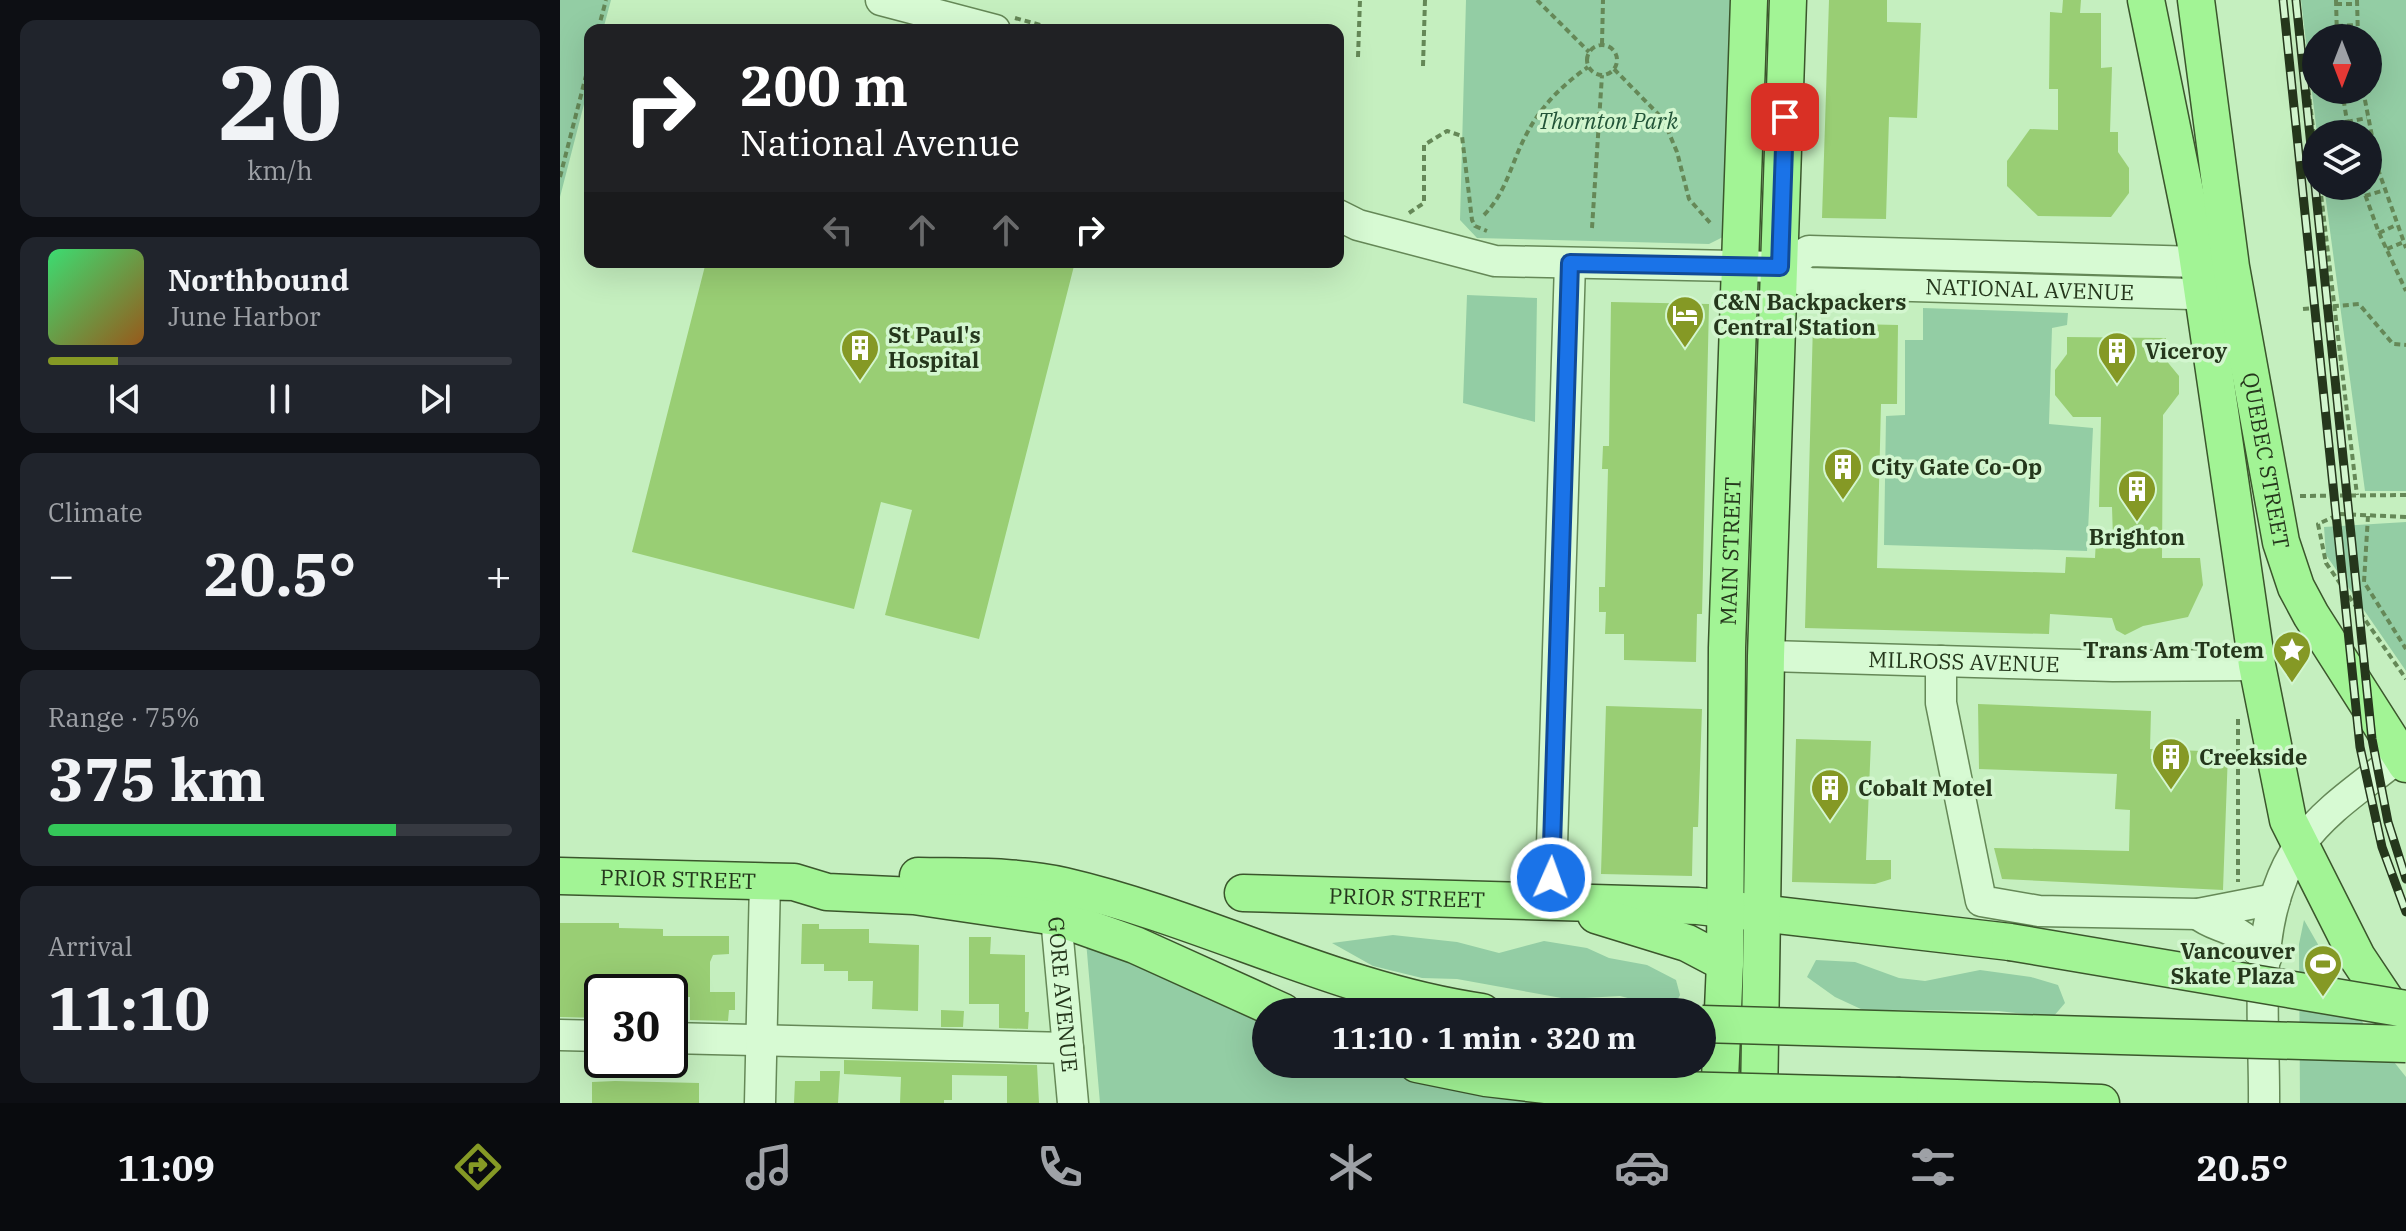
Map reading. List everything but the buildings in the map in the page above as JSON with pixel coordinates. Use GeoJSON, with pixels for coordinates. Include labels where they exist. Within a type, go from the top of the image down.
{"type":"FeatureCollection","features":[{"type":"Feature","properties":{"kind":"main road","name":"MAIN STREET"},"geometry":{"type":"LineString","coordinates":[[1719,1103],[1725,963],[1727,648],[1749,0]]}},
{"type":"Feature","properties":{"kind":"main road","name":"MAIN STREET"},"geometry":{"type":"LineString","coordinates":[[1759,1103],[1766,656],[1788,0]]}},
{"type":"Feature","properties":{"kind":"main road","name":"QUEBEC STREET"},"geometry":{"type":"LineString","coordinates":[[2146,0],[2177,144],[2217,280],[2288,565],[2316,625],[2404,760]]}},
{"type":"Feature","properties":{"kind":"main road","name":"QUEBEC STREET"},"geometry":{"type":"LineString","coordinates":[[2196,0],[2217,280],[2257,665],[2288,820],[2300,845]]}},
{"type":"Feature","properties":{"kind":"main road"},"geometry":{"type":"LineString","coordinates":[[2300,845],[2357,957],[2406,1031]]}},
{"type":"Feature","properties":{"kind":"main road","name":"PRIOR STREET"},"geometry":{"type":"LineString","coordinates":[[560,876],[779,881],[827,892],[1059,901]]}},
{"type":"Feature","properties":{"kind":"main road","name":"PRIOR STREET"},"geometry":{"type":"LineString","coordinates":[[1243,893],[1553,899],[1725,908],[2010,942],[2406,1009]]}},
{"type":"Feature","properties":{"kind":"main road"},"geometry":{"type":"LineString","coordinates":[[1553,899],[1567,907],[1687,943],[1725,963]]}},
{"type":"Feature","properties":{"kind":"main road"},"geometry":{"type":"LineString","coordinates":[[1059,901],[1135,945],[1252,998]]}},
{"type":"Feature","properties":{"kind":"main road"},"geometry":{"type":"LineString","coordinates":[[1059,901],[1178,920],[1342,979],[1411,998]]}},
{"type":"Feature","properties":{"kind":"main road"},"geometry":{"type":"LineString","coordinates":[[1716,1024],[2406,1044]]}},
{"type":"Feature","properties":{"kind":"main road"},"geometry":{"type":"LineString","coordinates":[[1486,1078],[1562,1087],[2101,1103]]}},
{"type":"Feature","properties":{"kind":"street"},"geometry":{"type":"LineString","coordinates":[[881,0],[972,24]]}},
{"type":"Feature","properties":{"kind":"street","name":"NATIONAL AVENUE"},"geometry":{"type":"LineString","coordinates":[[1344,218],[1358,225],[1495,261],[1780,267],[1808,283],[2217,280]]}},
{"type":"Feature","properties":{"kind":"street"},"geometry":{"type":"LineString","coordinates":[[1553,899],[1551,878],[1570,263]]}},
{"type":"Feature","properties":{"kind":"street","name":"MILROSS AVENUE"},"geometry":{"type":"LineString","coordinates":[[1766,656],[2223,668],[2257,665]]}},
{"type":"Feature","properties":{"kind":"street"},"geometry":{"type":"LineString","coordinates":[[1941,661],[1941,703],[1981,901],[2039,911],[2198,914],[2275,899]]}},
{"type":"Feature","properties":{"kind":"street","name":"QUEBEC STREET"},"geometry":{"type":"LineString","coordinates":[[2264,1103],[2266,958],[2275,899],[2300,845],[2321,821],[2404,760]]}},
{"type":"Feature","properties":{"kind":"street"},"geometry":{"type":"LineString","coordinates":[[760,1103],[779,881]]}},
{"type":"Feature","properties":{"kind":"street","name":"GORE AVENUE"},"geometry":{"type":"LineString","coordinates":[[1059,901],[1073,1103]]}},
{"type":"Feature","properties":{"kind":"street"},"geometry":{"type":"LineString","coordinates":[[2198,914],[2210,924],[2242,936],[2266,958]]}},
{"type":"Feature","properties":{"kind":"street"},"geometry":{"type":"LineString","coordinates":[[560,1035],[584,1036]]}},
{"type":"Feature","properties":{"kind":"street"},"geometry":{"type":"LineString","coordinates":[[688,1038],[1068,1048]]}},
{"type":"Feature","properties":{"kind":"path"},"geometry":{"type":"LineString","coordinates":[[600,24],[606,0]]}},
{"type":"Feature","properties":{"kind":"path"},"geometry":{"type":"LineString","coordinates":[[1358,57],[1360,0]]}},
{"type":"Feature","properties":{"kind":"path"},"geometry":{"type":"LineString","coordinates":[[1423,66],[1425,0]]}},
{"type":"Feature","properties":{"kind":"path"},"geometry":{"type":"LineString","coordinates":[[1537,0],[1589,52],[1588,67]]}},
{"type":"Feature","properties":{"kind":"path"},"geometry":{"type":"LineString","coordinates":[[1602,44],[1603,0]]}},
{"type":"Feature","properties":{"kind":"path"},"geometry":{"type":"LineString","coordinates":[[2298,0],[2312,120]]}},
{"type":"Feature","properties":{"kind":"path"},"geometry":{"type":"LineString","coordinates":[[2337,24],[2336,2],[2357,2],[2357,24]]}},
{"type":"Feature","properties":{"kind":"path"},"geometry":{"type":"LineString","coordinates":[[1589,52],[1602,44]]}},
{"type":"Feature","properties":{"kind":"path"},"geometry":{"type":"LineString","coordinates":[[1602,44],[1616,55],[1614,69]]}},
{"type":"Feature","properties":{"kind":"path"},"geometry":{"type":"LineString","coordinates":[[1588,67],[1602,75]]}},
{"type":"Feature","properties":{"kind":"path"},"geometry":{"type":"LineString","coordinates":[[1484,215],[1497,202],[1525,137],[1543,107],[1563,84],[1588,67]]}},
{"type":"Feature","properties":{"kind":"path"},"geometry":{"type":"LineString","coordinates":[[1602,75],[1614,69]]}},
{"type":"Feature","properties":{"kind":"path"},"geometry":{"type":"LineString","coordinates":[[1614,69],[1663,119],[1677,152],[1689,199],[1718,231]]}},
{"type":"Feature","properties":{"kind":"path"},"geometry":{"type":"LineString","coordinates":[[1592,228],[1602,75]]}},
{"type":"Feature","properties":{"kind":"path"},"geometry":{"type":"LineString","coordinates":[[560,177],[584,83]]}},
{"type":"Feature","properties":{"kind":"path"},"geometry":{"type":"LineString","coordinates":[[2357,120],[2367,118],[2365,104]]}},
{"type":"Feature","properties":{"kind":"path"},"geometry":{"type":"LineString","coordinates":[[1401,215],[1412,213],[1424,203],[1424,145],[1447,131],[1462,136],[1468,202],[1475,226],[1491,232]]}},
{"type":"Feature","properties":{"kind":"path"},"geometry":{"type":"LineString","coordinates":[[2382,181],[2405,245],[2386,249]]}},
{"type":"Feature","properties":{"kind":"path"},"geometry":{"type":"LineString","coordinates":[[2322,200],[2357,495]]}},
{"type":"Feature","properties":{"kind":"path"},"geometry":{"type":"LineString","coordinates":[[2367,200],[2406,291]]}},
{"type":"Feature","properties":{"kind":"path"},"geometry":{"type":"LineString","coordinates":[[2379,233],[2396,225]]}},
{"type":"Feature","properties":{"kind":"path"},"geometry":{"type":"LineString","coordinates":[[2303,309],[2359,304],[2393,344],[2406,345]]}},
{"type":"Feature","properties":{"kind":"path"},"geometry":{"type":"LineString","coordinates":[[2300,496],[2406,495]]}},
{"type":"Feature","properties":{"kind":"path"},"geometry":{"type":"LineString","coordinates":[[2406,517],[2340,514],[2325,518],[2318,524],[2320,546],[2326,563],[2406,679]]}},
{"type":"Feature","properties":{"kind":"path"},"geometry":{"type":"LineString","coordinates":[[2368,516],[2364,582],[2406,649]]}},
{"type":"Feature","properties":{"kind":"path"},"geometry":{"type":"LineString","coordinates":[[2238,705],[2238,893]]}},
{"type":"Feature","properties":{"kind":"green space"},"geometry":{"type":"Polygon","coordinates":[[[560,0],[611,0],[605,24],[584,24],[584,104],[560,197],[560,0]]]}},
{"type":"Feature","properties":{"kind":"green space","name":"Thornton Park"},"geometry":{"type":"Polygon","coordinates":[[[1466,0],[1733,0],[1725,236],[1709,244],[1477,238],[1460,220],[1466,0]]]}},
{"type":"Feature","properties":{"kind":"green space"},"geometry":{"type":"Polygon","coordinates":[[[2301,0],[2406,0],[2406,491],[2365,491],[2326,200],[2382,200],[2382,120],[2315,120],[2313,104],[2382,104],[2382,24],[2304,24],[2301,0]]]}},
{"type":"Feature","properties":{"kind":"green space"},"geometry":{"type":"Polygon","coordinates":[[[1467,295],[1537,298],[1535,422],[1463,403],[1467,295]]]}},
{"type":"Feature","properties":{"kind":"green space"},"geometry":{"type":"Polygon","coordinates":[[[1923,308],[2068,313],[2067,325],[2052,328],[2049,424],[2093,428],[2087,551],[1884,545],[1886,416],[1905,415],[1905,340],[1923,340],[1923,308]]]}},
{"type":"Feature","properties":{"kind":"green space"},"geometry":{"type":"Polygon","coordinates":[[[2406,522],[2406,671],[2326,555],[2324,527],[2406,522]]]}},
{"type":"Feature","properties":{"kind":"green space","name":"Vancouver Skate Plaza"},"geometry":{"type":"Polygon","coordinates":[[[2304,920],[2363,1023],[2406,1077],[2406,1103],[2300,1103],[2299,944],[2304,920]]]}},
{"type":"Feature","properties":{"kind":"green space"},"geometry":{"type":"Polygon","coordinates":[[[1393,935],[1457,942],[1499,953],[1544,941],[1587,948],[1609,958],[1647,965],[1676,980],[1680,995],[1678,998],[1562,998],[1457,979],[1422,978],[1373,966],[1332,943],[1393,935]]]}},
{"type":"Feature","properties":{"kind":"green space"},"geometry":{"type":"Polygon","coordinates":[[[1086,941],[1252,1015],[1252,1078],[1421,1078],[1539,1103],[1100,1103],[1086,941]]]}},
{"type":"Feature","properties":{"kind":"green space"},"geometry":{"type":"Polygon","coordinates":[[[1816,960],[1855,962],[1899,978],[1925,981],[1980,970],[2031,977],[2058,985],[2065,1003],[2053,1017],[1998,1011],[1863,1010],[1835,997],[1807,977],[1816,960]]]}},
{"type":"Feature","properties":{"kind":"railway"},"geometry":{"type":"LineString","coordinates":[[2283,0],[2360,747],[2382,847],[2406,912]]}},
{"type":"Feature","properties":{"kind":"railway"},"geometry":{"type":"LineString","coordinates":[[2296,0],[2372,739],[2388,822],[2406,879]]}},
{"type":"Feature","properties":{"kind":"place","name":"C&N Backpackers Central Station"},"geometry":{"type":"Point","coordinates":[1685,349]}},
{"type":"Feature","properties":{"kind":"place","name":"St Paul's Hospital"},"geometry":{"type":"Point","coordinates":[860,382]}},
{"type":"Feature","properties":{"kind":"place","name":"Viceroy"},"geometry":{"type":"Point","coordinates":[2117,385]}},
{"type":"Feature","properties":{"kind":"place","name":"City Gate Co-Op"},"geometry":{"type":"Point","coordinates":[1843,501]}},
{"type":"Feature","properties":{"kind":"place","name":"Brighton"},"geometry":{"type":"Point","coordinates":[2137,523]}},
{"type":"Feature","properties":{"kind":"place","name":"Trans Am Totem"},"geometry":{"type":"Point","coordinates":[2292,684]}},
{"type":"Feature","properties":{"kind":"place","name":"Creekside"},"geometry":{"type":"Point","coordinates":[2171,791]}},
{"type":"Feature","properties":{"kind":"place","name":"Cobalt Motel"},"geometry":{"type":"Point","coordinates":[1830,822]}},
{"type":"Feature","properties":{"kind":"place","name":"Vancouver Skate Plaza"},"geometry":{"type":"Point","coordinates":[2323,998]}},
{"type":"Feature","properties":{"kind":"route"},"geometry":{"type":"LineString","coordinates":[[1551,878],[1570,263],[1705,268],[1780,267],[1785,117]]}}]}
